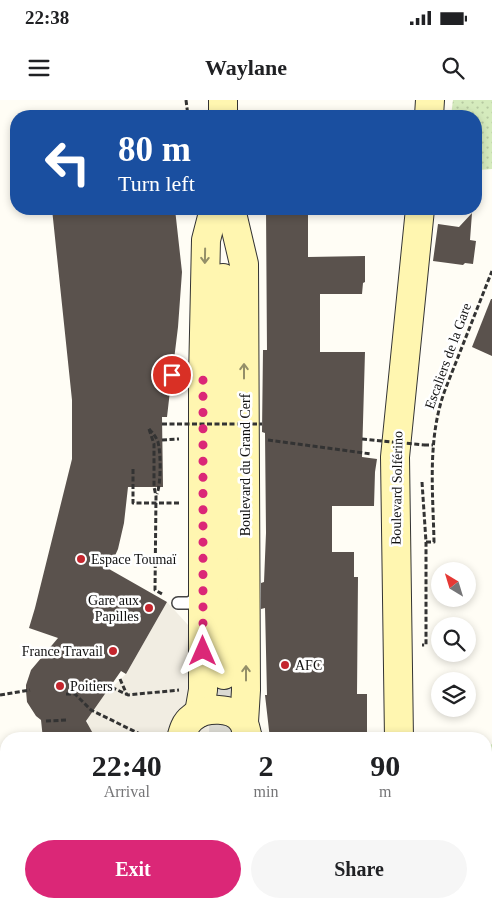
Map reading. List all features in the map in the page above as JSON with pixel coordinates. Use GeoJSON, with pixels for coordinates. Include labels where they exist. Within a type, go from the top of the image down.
{"type":"FeatureCollection","features":[{"type":"Feature","properties":{"kind":"street"},"geometry":{"type":"LineString","coordinates":[[199,713],[204,690],[191,599],[203,379],[206,240],[212,215]]}},
{"type":"Feature","properties":{"kind":"street","name":"Boulevard du Grand Cerf"},"geometry":{"type":"LineString","coordinates":[[223,215],[224,675]]}},
{"type":"Feature","properties":{"kind":"street","name":"Boulevard du Grand Cerf"},"geometry":{"type":"LineString","coordinates":[[232,215],[244,264],[246,730]]}},
{"type":"Feature","properties":{"kind":"street","name":"Boulevard Solférino"},"geometry":{"type":"LineString","coordinates":[[399,732],[395,457],[419,215]]}},
{"type":"Feature","properties":{"kind":"street"},"geometry":{"type":"LineString","coordinates":[[183,732],[184,726],[191,718],[199,713],[213,710],[227,711],[237,715],[246,730]]}},
{"type":"Feature","properties":{"kind":"lane"},"geometry":{"type":"LineString","coordinates":[[172,375],[203,379]]}},
{"type":"Feature","properties":{"kind":"path","name":"Escaliers de la Gare"},"geometry":{"type":"LineString","coordinates":[[422,472],[426,542],[434,542],[432,458],[442,399],[492,271]]}},
{"type":"Feature","properties":{"kind":"path"},"geometry":{"type":"LineString","coordinates":[[162,424],[262,424]]}},
{"type":"Feature","properties":{"kind":"path"},"geometry":{"type":"LineString","coordinates":[[156,496],[160,487],[158,444],[155,434],[149,429],[154,444],[154,488],[156,496],[155,590],[191,599]]}},
{"type":"Feature","properties":{"kind":"path"},"geometry":{"type":"LineString","coordinates":[[362,439],[433,445]]}},
{"type":"Feature","properties":{"kind":"path"},"geometry":{"type":"LineString","coordinates":[[162,440],[180,440]]}},
{"type":"Feature","properties":{"kind":"path"},"geometry":{"type":"LineString","coordinates":[[266,440],[375,455]]}},
{"type":"Feature","properties":{"kind":"path"},"geometry":{"type":"LineString","coordinates":[[133,469],[133,503],[179,503]]}},
{"type":"Feature","properties":{"kind":"path"},"geometry":{"type":"LineString","coordinates":[[120,679],[128,695]]}},
{"type":"Feature","properties":{"kind":"path"},"geometry":{"type":"LineString","coordinates":[[98,681],[128,695],[180,690]]}},
{"type":"Feature","properties":{"kind":"path"},"geometry":{"type":"LineString","coordinates":[[0,694],[28,691]]}},
{"type":"Feature","properties":{"kind":"path"},"geometry":{"type":"LineString","coordinates":[[66,694],[75,694],[91,710],[136,732]]}},
{"type":"Feature","properties":{"kind":"path"},"geometry":{"type":"LineString","coordinates":[[46,721],[68,720]]}},
{"type":"Feature","properties":{"kind":"green space"},"geometry":{"type":"Polygon","coordinates":[[[453,100],[492,100],[492,169],[482,170],[482,110],[452,110],[453,100]]]}},
{"type":"Feature","properties":{"kind":"shaded area"},"geometry":{"type":"Polygon","coordinates":[[[167,602],[188,625],[189,702],[174,732],[91,732],[88,727],[87,716],[103,696],[126,674],[167,602]]]}},
{"type":"Feature","properties":{"kind":"shaded area"},"geometry":{"type":"Polygon","coordinates":[[[226,722],[235,732],[196,732],[200,724],[226,722]]]}},
{"type":"Feature","properties":{"kind":"building"},"geometry":{"type":"Polygon","coordinates":[[[53,215],[176,215],[182,272],[173,368],[166,370],[165,375],[167,381],[171,382],[167,417],[162,417],[163,487],[128,487],[124,523],[118,549],[109,569],[167,602],[126,674],[121,671],[86,721],[92,732],[42,732],[41,720],[27,702],[26,685],[31,670],[58,638],[29,628],[72,459],[72,400],[53,215]]]}},
{"type":"Feature","properties":{"kind":"building"},"geometry":{"type":"Polygon","coordinates":[[[266,215],[308,215],[308,257],[365,256],[365,282],[363,283],[362,294],[320,294],[320,352],[365,352],[362,457],[377,459],[374,506],[332,506],[332,552],[354,552],[354,577],[358,577],[357,694],[367,694],[367,732],[269,732],[265,695],[267,695],[265,608],[261,609],[261,583],[264,582],[266,533],[265,433],[262,432],[263,350],[267,350],[266,215]]]}},
{"type":"Feature","properties":{"kind":"building"},"geometry":{"type":"Polygon","coordinates":[[[472,215],[470,240],[476,241],[473,264],[465,263],[463,265],[433,261],[438,224],[459,227],[472,215]]]}},
{"type":"Feature","properties":{"kind":"building"},"geometry":{"type":"Polygon","coordinates":[[[492,299],[492,356],[472,347],[492,299]]]}},
{"type":"Feature","properties":{"kind":"tunnel"},"geometry":{"type":"LineString","coordinates":[[223,732],[224,675]]}},
{"type":"Feature","properties":{"kind":"place","name":"Espace Toumaï"},"geometry":{"type":"Point","coordinates":[81,559]}},
{"type":"Feature","properties":{"kind":"place","name":"Gare aux Papilles"},"geometry":{"type":"Point","coordinates":[149,608]}},
{"type":"Feature","properties":{"kind":"place","name":"France Travail"},"geometry":{"type":"Point","coordinates":[113,651]}},
{"type":"Feature","properties":{"kind":"place","name":"AFC"},"geometry":{"type":"Point","coordinates":[285,665]}},
{"type":"Feature","properties":{"kind":"place","name":"Poitiers"},"geometry":{"type":"Point","coordinates":[60,686]}},
{"type":"Feature","properties":{"kind":"route"},"geometry":{"type":"LineString","coordinates":[[172,375],[203,379],[203,651]]}}]}
